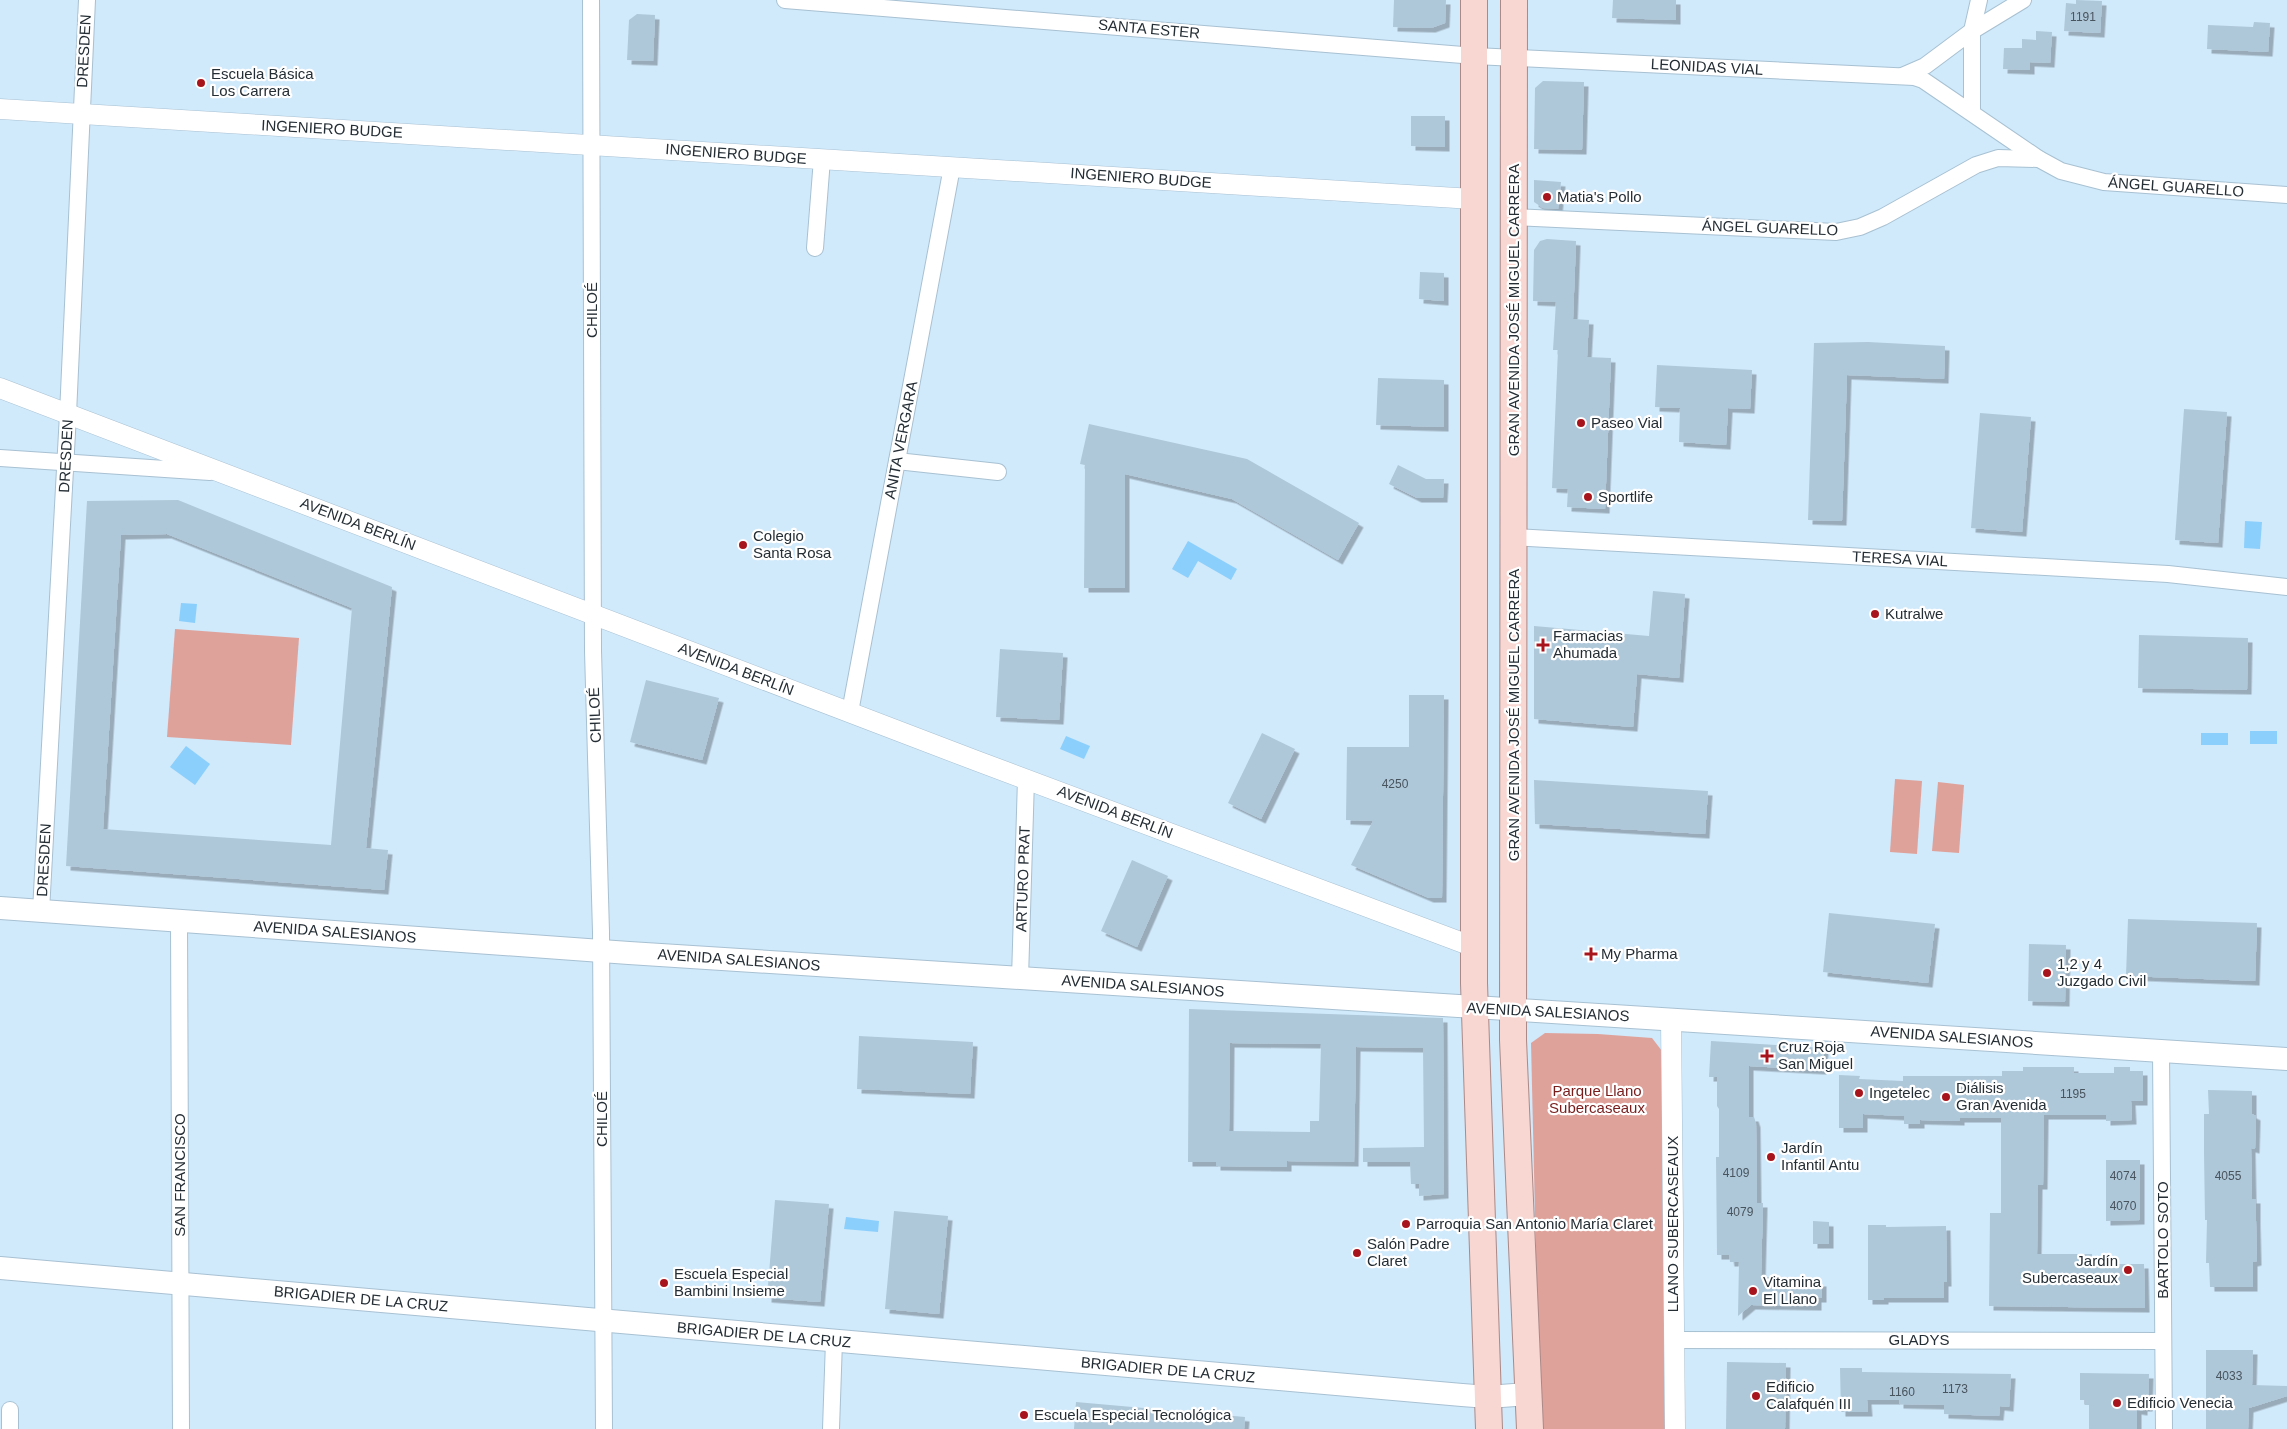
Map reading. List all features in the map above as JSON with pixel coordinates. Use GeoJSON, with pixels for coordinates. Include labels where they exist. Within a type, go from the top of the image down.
{"type":"FeatureCollection","features":[{"type":"Feature","properties":{"kind":"main road"},"geometry":{"type":"LineString","coordinates":[[1474,0],[1474,1008],[1489,1429]]}},
{"type":"Feature","properties":{"kind":"main road","name":"GRAN AVENIDA JOSÉ MIGUEL CARRERA"},"geometry":{"type":"LineString","coordinates":[[1514,0],[1514,1009],[1516,1122],[1530,1429]]}},
{"type":"Feature","properties":{"kind":"main road"},"geometry":{"type":"LineString","coordinates":[[1474,506],[1491,524],[1513,536]]}},
{"type":"Feature","properties":{"kind":"main road","name":"AVENIDA SALESIANOS"},"geometry":{"type":"LineString","coordinates":[[0,908],[601,951],[2287,1059]]}},
{"type":"Feature","properties":{"kind":"main road","name":"BRIGADIER DE LA CRUZ"},"geometry":{"type":"LineString","coordinates":[[0,1268],[1488,1397],[1528,1394]]}},
{"type":"Feature","properties":{"kind":"street","name":"DRESDEN"},"geometry":{"type":"LineString","coordinates":[[41,911],[66,462],[87,0]]}},
{"type":"Feature","properties":{"kind":"street","name":"CHILOÉ"},"geometry":{"type":"LineString","coordinates":[[591,0],[593,615],[601,951],[604,1429]]}},
{"type":"Feature","properties":{"kind":"street","name":"SANTA ESTER"},"geometry":{"type":"LineString","coordinates":[[785,0],[1475,56],[1514,57]]}},
{"type":"Feature","properties":{"kind":"street"},"geometry":{"type":"LineString","coordinates":[[1972,112],[1972,30],[1979,0]]}},
{"type":"Feature","properties":{"kind":"street","name":"LEONIDAS VIAL"},"geometry":{"type":"LineString","coordinates":[[1900,76],[1924,66],[1972,30],[2023,0]]}},
{"type":"Feature","properties":{"kind":"street","name":"LEONIDAS VIAL"},"geometry":{"type":"LineString","coordinates":[[1514,57],[1900,76],[1923,80],[1972,112]]}},
{"type":"Feature","properties":{"kind":"street","name":"INGENIERO BUDGE"},"geometry":{"type":"LineString","coordinates":[[0,109],[1473,199]]}},
{"type":"Feature","properties":{"kind":"street","name":"ÁNGEL GUARELLO"},"geometry":{"type":"LineString","coordinates":[[1972,112],[2039,159],[2061,171],[2104,182],[2287,195]]}},
{"type":"Feature","properties":{"kind":"street","name":"ÁNGEL GUARELLO"},"geometry":{"type":"LineString","coordinates":[[1514,217],[1836,232],[1860,227],[1883,217],[1976,165],[1998,158],[2039,159]]}},
{"type":"Feature","properties":{"kind":"street"},"geometry":{"type":"LineString","coordinates":[[815,248],[822,159]]}},
{"type":"Feature","properties":{"kind":"street","name":"ANITA VERGARA"},"geometry":{"type":"LineString","coordinates":[[850,712],[952,167]]}},
{"type":"Feature","properties":{"kind":"street","name":"AVENIDA BERLÍN"},"geometry":{"type":"LineString","coordinates":[[0,388],[593,615],[1474,947]]}},
{"type":"Feature","properties":{"kind":"street"},"geometry":{"type":"LineString","coordinates":[[0,458],[227,474]]}},
{"type":"Feature","properties":{"kind":"street"},"geometry":{"type":"LineString","coordinates":[[897,461],[998,472]]}},
{"type":"Feature","properties":{"kind":"street","name":"TERESA VIAL"},"geometry":{"type":"LineString","coordinates":[[1513,536],[2168,574],[2287,587]]}},
{"type":"Feature","properties":{"kind":"street","name":"ARTURO PRAT"},"geometry":{"type":"LineString","coordinates":[[1020,978],[1026,779]]}},
{"type":"Feature","properties":{"kind":"street","name":"SAN FRANCISCO"},"geometry":{"type":"LineString","coordinates":[[179,920],[182,1429]]}},
{"type":"Feature","properties":{"kind":"street","name":"LLANO SUBERCASEAUX"},"geometry":{"type":"LineString","coordinates":[[1671,1019],[1674,1429]]}},
{"type":"Feature","properties":{"kind":"street","name":"BARTOLO SOTO"},"geometry":{"type":"LineString","coordinates":[[2161,1051],[2164,1429]]}},
{"type":"Feature","properties":{"kind":"street","name":"GLADYS"},"geometry":{"type":"LineString","coordinates":[[1674,1340],[2163,1341]]}},
{"type":"Feature","properties":{"kind":"street"},"geometry":{"type":"LineString","coordinates":[[831,1429],[834,1341]]}},
{"type":"Feature","properties":{"kind":"street"},"geometry":{"type":"LineString","coordinates":[[10,1410],[10,1429]]}},
{"type":"Feature","properties":{"kind":"green space"},"geometry":{"type":"Polygon","coordinates":[[[175,629],[299,638],[291,745],[167,737],[175,629]]]}},
{"type":"Feature","properties":{"kind":"green space"},"geometry":{"type":"Polygon","coordinates":[[[1895,779],[1922,781],[1917,854],[1890,852],[1895,779]]]}},
{"type":"Feature","properties":{"kind":"green space"},"geometry":{"type":"Polygon","coordinates":[[[1938,782],[1964,785],[1959,853],[1932,851],[1938,782]]]}},
{"type":"Feature","properties":{"kind":"green space","name":"Parque Llano Subercaseaux"},"geometry":{"type":"Polygon","coordinates":[[[1545,1033],[1652,1038],[1662,1051],[1665,1429],[1540,1429],[1531,1043],[1545,1033]]]}},
{"type":"Feature","properties":{"kind":"water"},"geometry":{"type":"Polygon","coordinates":[[[2245,521],[2262,522],[2260,549],[2244,548],[2245,521]]]}},
{"type":"Feature","properties":{"kind":"water"},"geometry":{"type":"Polygon","coordinates":[[[1188,541],[1237,569],[1231,580],[1198,561],[1188,578],[1172,569],[1188,541]]]}},
{"type":"Feature","properties":{"kind":"water"},"geometry":{"type":"Polygon","coordinates":[[[181,603],[197,604],[195,623],[179,621],[181,603]]]}},
{"type":"Feature","properties":{"kind":"water"},"geometry":{"type":"Polygon","coordinates":[[[2250,731],[2277,731],[2277,744],[2250,744],[2250,731]]]}},
{"type":"Feature","properties":{"kind":"water"},"geometry":{"type":"Polygon","coordinates":[[[2201,733],[2228,733],[2228,745],[2201,745],[2201,733]]]}},
{"type":"Feature","properties":{"kind":"water"},"geometry":{"type":"Polygon","coordinates":[[[1066,736],[1090,746],[1084,759],[1060,749],[1066,736]]]}},
{"type":"Feature","properties":{"kind":"water"},"geometry":{"type":"Polygon","coordinates":[[[186,746],[210,764],[195,785],[170,767],[186,746]]]}},
{"type":"Feature","properties":{"kind":"water"},"geometry":{"type":"Polygon","coordinates":[[[846,1217],[879,1221],[878,1232],[844,1229],[846,1217]]]}},
{"type":"Feature","properties":{"kind":"building"},"geometry":{"type":"Polygon","coordinates":[[[1394,0],[1446,0],[1445,23],[1431,28],[1393,27],[1394,0]]]}},
{"type":"Feature","properties":{"kind":"building"},"geometry":{"type":"Polygon","coordinates":[[[1613,0],[1676,0],[1676,20],[1612,18],[1613,0]]]}},
{"type":"Feature","properties":{"kind":"building"},"geometry":{"type":"Polygon","coordinates":[[[2076,0],[2102,1],[2100,33],[2064,31],[2066,3],[2076,4],[2076,0]]]}},
{"type":"Feature","properties":{"kind":"building"},"geometry":{"type":"Polygon","coordinates":[[[637,14],[655,15],[653,61],[627,60],[629,20],[637,14]]]}},
{"type":"Feature","properties":{"kind":"building"},"geometry":{"type":"Polygon","coordinates":[[[2254,22],[2270,23],[2268,52],[2207,49],[2208,25],[2253,27],[2254,22]]]}},
{"type":"Feature","properties":{"kind":"building"},"geometry":{"type":"Polygon","coordinates":[[[2036,31],[2052,32],[2050,63],[2030,62],[2030,70],[2003,69],[2004,48],[2022,48],[2022,39],[2036,40],[2036,31]]]}},
{"type":"Feature","properties":{"kind":"building"},"geometry":{"type":"Polygon","coordinates":[[[1543,81],[1584,82],[1582,150],[1534,149],[1535,88],[1543,81]]]}},
{"type":"Feature","properties":{"kind":"building"},"geometry":{"type":"Polygon","coordinates":[[[1411,116],[1445,116],[1445,147],[1411,146],[1411,116]]]}},
{"type":"Feature","properties":{"kind":"building","name":"Matia's Pollo"},"geometry":{"type":"Polygon","coordinates":[[[1534,180],[1561,182],[1558,209],[1543,208],[1534,202],[1534,180]]]}},
{"type":"Feature","properties":{"kind":"building","name":"Paseo Vial"},"geometry":{"type":"Polygon","coordinates":[[[1547,239],[1576,241],[1573,319],[1589,320],[1587,357],[1611,358],[1605,509],[1567,507],[1568,489],[1552,488],[1558,350],[1553,350],[1556,302],[1533,301],[1534,250],[1540,241],[1547,239]]]}},
{"type":"Feature","properties":{"kind":"building"},"geometry":{"type":"Polygon","coordinates":[[[1420,272],[1444,273],[1444,301],[1419,299],[1420,272]]]}},
{"type":"Feature","properties":{"kind":"building"},"geometry":{"type":"Polygon","coordinates":[[[1868,342],[1945,346],[1944,379],[1847,375],[1842,521],[1808,520],[1814,343],[1868,342]]]}},
{"type":"Feature","properties":{"kind":"building"},"geometry":{"type":"Polygon","coordinates":[[[1657,365],[1752,370],[1750,409],[1728,408],[1726,445],[1679,442],[1680,408],[1655,407],[1657,365]]]}},
{"type":"Feature","properties":{"kind":"building"},"geometry":{"type":"Polygon","coordinates":[[[1378,378],[1444,380],[1444,427],[1376,425],[1378,378]]]}},
{"type":"Feature","properties":{"kind":"building"},"geometry":{"type":"Polygon","coordinates":[[[2184,409],[2227,412],[2218,543],[2175,540],[2184,409]]]}},
{"type":"Feature","properties":{"kind":"building"},"geometry":{"type":"Polygon","coordinates":[[[1980,413],[2031,417],[2022,532],[1971,528],[1980,413]]]}},
{"type":"Feature","properties":{"kind":"building"},"geometry":{"type":"Polygon","coordinates":[[[1089,424],[1247,459],[1359,523],[1338,560],[1232,499],[1125,474],[1125,588],[1084,588],[1085,465],[1080,464],[1089,424]]]}},
{"type":"Feature","properties":{"kind":"building"},"geometry":{"type":"Polygon","coordinates":[[[1398,465],[1426,479],[1444,479],[1443,498],[1417,498],[1389,484],[1398,465]]]}},
{"type":"Feature","properties":{"kind":"building"},"geometry":{"type":"Polygon","coordinates":[[[178,500],[392,587],[366,848],[388,850],[384,890],[66,866],[87,501],[178,500]],[[167,534],[121,535],[103,829],[331,845],[352,608],[167,534]]]}},
{"type":"Feature","properties":{"kind":"building"},"geometry":{"type":"Polygon","coordinates":[[[1653,591],[1685,594],[1679,678],[1637,674],[1633,727],[1534,719],[1534,626],[1649,636],[1653,591]]]}},
{"type":"Feature","properties":{"kind":"building"},"geometry":{"type":"Polygon","coordinates":[[[2139,635],[2248,638],[2247,690],[2138,688],[2139,635]]]}},
{"type":"Feature","properties":{"kind":"building"},"geometry":{"type":"Polygon","coordinates":[[[1000,649],[1063,653],[1059,720],[996,717],[1000,649]]]}},
{"type":"Feature","properties":{"kind":"building"},"geometry":{"type":"Polygon","coordinates":[[[646,680],[719,698],[702,760],[630,742],[646,680]]]}},
{"type":"Feature","properties":{"kind":"building"},"geometry":{"type":"Polygon","coordinates":[[[1409,695],[1444,695],[1442,898],[1429,898],[1351,865],[1373,821],[1346,820],[1347,747],[1409,747],[1409,695]]]}},
{"type":"Feature","properties":{"kind":"building"},"geometry":{"type":"Polygon","coordinates":[[[1262,733],[1295,749],[1261,819],[1228,803],[1262,733]]]}},
{"type":"Feature","properties":{"kind":"building"},"geometry":{"type":"Polygon","coordinates":[[[1534,780],[1708,791],[1705,834],[1535,824],[1534,780]]]}},
{"type":"Feature","properties":{"kind":"building"},"geometry":{"type":"Polygon","coordinates":[[[1132,860],[1168,876],[1137,947],[1101,931],[1132,860]]]}},
{"type":"Feature","properties":{"kind":"building"},"geometry":{"type":"Polygon","coordinates":[[[1829,913],[1935,924],[1928,983],[1823,972],[1829,913]]]}},
{"type":"Feature","properties":{"kind":"building"},"geometry":{"type":"Polygon","coordinates":[[[2128,919],[2257,923],[2255,981],[2126,976],[2128,919]]]}},
{"type":"Feature","properties":{"kind":"building","name":"1,2 y 4 Juzgado Civil"},"geometry":{"type":"Polygon","coordinates":[[[2029,944],[2066,945],[2065,1002],[2028,1001],[2029,944]]]}},
{"type":"Feature","properties":{"kind":"building"},"geometry":{"type":"Polygon","coordinates":[[[1189,1009],[1443,1018],[1444,1194],[1419,1196],[1419,1184],[1411,1184],[1410,1162],[1363,1162],[1363,1148],[1424,1147],[1423,1048],[1356,1047],[1354,1162],[1287,1161],[1287,1167],[1216,1166],[1216,1162],[1188,1162],[1189,1009]],[[1230,1043],[1229,1131],[1310,1132],[1310,1121],[1319,1121],[1321,1044],[1230,1043]]]}},
{"type":"Feature","properties":{"kind":"building"},"geometry":{"type":"Polygon","coordinates":[[[859,1036],[973,1042],[970,1094],[857,1089],[859,1036]]]}},
{"type":"Feature","properties":{"kind":"building"},"geometry":{"type":"Polygon","coordinates":[[[1711,1041],[1824,1048],[1822,1070],[1749,1066],[1749,1117],[1754,1117],[1756,1123],[1757,1203],[1763,1203],[1761,1277],[1789,1277],[1789,1282],[1822,1282],[1822,1298],[1817,1298],[1817,1306],[1751,1305],[1738,1316],[1739,1262],[1730,1262],[1729,1255],[1717,1255],[1716,1157],[1719,1157],[1719,1109],[1717,1106],[1717,1077],[1709,1077],[1711,1041]]]}},
{"type":"Feature","properties":{"kind":"building"},"geometry":{"type":"Polygon","coordinates":[[[2023,1067],[2074,1067],[2074,1073],[2114,1073],[2114,1067],[2130,1067],[2130,1071],[2143,1071],[2143,1101],[2131,1101],[2132,1120],[2106,1121],[2106,1115],[2044,1115],[2043,1185],[2038,1185],[2037,1254],[2092,1254],[2092,1264],[2144,1264],[2145,1308],[1989,1306],[1990,1213],[2001,1213],[2001,1118],[1960,1118],[1960,1121],[1920,1120],[1920,1124],[1904,1124],[1904,1116],[1863,1114],[1863,1128],[1839,1128],[1839,1075],[1860,1076],[1859,1079],[1903,1081],[1903,1076],[2002,1076],[2002,1071],[2023,1071],[2023,1067]]]}},
{"type":"Feature","properties":{"kind":"building"},"geometry":{"type":"Polygon","coordinates":[[[2208,1090],[2252,1091],[2252,1114],[2256,1116],[2255,1149],[2251,1148],[2252,1199],[2256,1199],[2257,1261],[2253,1262],[2253,1287],[2210,1287],[2209,1263],[2206,1263],[2207,1220],[2205,1220],[2204,1152],[2204,1114],[2209,1114],[2208,1090]]]}},
{"type":"Feature","properties":{"kind":"building"},"geometry":{"type":"Polygon","coordinates":[[[2106,1160],[2140,1160],[2140,1220],[2106,1221],[2106,1160]]]}},
{"type":"Feature","properties":{"kind":"building"},"geometry":{"type":"Polygon","coordinates":[[[775,1200],[829,1204],[820,1302],[767,1298],[775,1200]]]}},
{"type":"Feature","properties":{"kind":"building"},"geometry":{"type":"Polygon","coordinates":[[[894,1211],[948,1216],[939,1314],[885,1309],[894,1211]]]}},
{"type":"Feature","properties":{"kind":"building"},"geometry":{"type":"Polygon","coordinates":[[[1813,1221],[1829,1222],[1829,1244],[1813,1244],[1813,1221]]]}},
{"type":"Feature","properties":{"kind":"building"},"geometry":{"type":"Polygon","coordinates":[[[1868,1225],[1886,1225],[1886,1227],[1946,1226],[1947,1282],[1944,1282],[1944,1298],[1884,1298],[1884,1300],[1868,1300],[1868,1225]]]}},
{"type":"Feature","properties":{"kind":"building"},"geometry":{"type":"Polygon","coordinates":[[[2206,1350],[2253,1350],[2252,1385],[2287,1386],[2287,1396],[2249,1408],[2248,1429],[2206,1429],[2206,1350]]]}},
{"type":"Feature","properties":{"kind":"building","name":"Edificio Calafquén III"},"geometry":{"type":"Polygon","coordinates":[[[1727,1362],[1786,1363],[1785,1429],[1726,1429],[1727,1362]]]}},
{"type":"Feature","properties":{"kind":"building"},"geometry":{"type":"Polygon","coordinates":[[[1840,1368],[1862,1368],[1862,1372],[2011,1374],[2009,1407],[2000,1406],[1999,1416],[1944,1414],[1944,1405],[1899,1404],[1899,1400],[1867,1400],[1868,1412],[1841,1412],[1840,1368]]]}},
{"type":"Feature","properties":{"kind":"building","name":"Edificio Venecia"},"geometry":{"type":"Polygon","coordinates":[[[2080,1373],[2149,1374],[2148,1407],[2143,1407],[2143,1411],[2137,1410],[2137,1429],[2089,1429],[2089,1405],[2085,1405],[2085,1400],[2080,1400],[2080,1373]]]}},
{"type":"Feature","properties":{"kind":"building"},"geometry":{"type":"Polygon","coordinates":[[[1076,1402],[1245,1417],[1244,1429],[1074,1429],[1076,1402]]]}},
{"type":"Feature","properties":{"kind":"place","name":"Escuela Básica Los Carrera"},"geometry":{"type":"Point","coordinates":[201,83]}},
{"type":"Feature","properties":{"kind":"place","name":"Matia's Pollo"},"geometry":{"type":"Point","coordinates":[1547,197]}},
{"type":"Feature","properties":{"kind":"place","name":"Paseo Vial"},"geometry":{"type":"Point","coordinates":[1581,423]}},
{"type":"Feature","properties":{"kind":"place","name":"Sportlife"},"geometry":{"type":"Point","coordinates":[1588,497]}},
{"type":"Feature","properties":{"kind":"place","name":"Colegio Santa Rosa"},"geometry":{"type":"Point","coordinates":[743,545]}},
{"type":"Feature","properties":{"kind":"place","name":"Kutralwe"},"geometry":{"type":"Point","coordinates":[1875,614]}},
{"type":"Feature","properties":{"kind":"place","name":"Farmacias Ahumada"},"geometry":{"type":"Point","coordinates":[1543,645]}},
{"type":"Feature","properties":{"kind":"place","name":"My Pharma"},"geometry":{"type":"Point","coordinates":[1591,954]}},
{"type":"Feature","properties":{"kind":"place","name":"1,2 y 4 Juzgado Civil"},"geometry":{"type":"Point","coordinates":[2047,973]}},
{"type":"Feature","properties":{"kind":"place","name":"Cruz Roja San Miguel"},"geometry":{"type":"Point","coordinates":[1767,1056]}},
{"type":"Feature","properties":{"kind":"place","name":"Ingetelec"},"geometry":{"type":"Point","coordinates":[1859,1093]}},
{"type":"Feature","properties":{"kind":"place","name":"Diálisis Gran Avenida"},"geometry":{"type":"Point","coordinates":[1946,1097]}},
{"type":"Feature","properties":{"kind":"place","name":"Jardín Infantil Antu"},"geometry":{"type":"Point","coordinates":[1771,1157]}},
{"type":"Feature","properties":{"kind":"place","name":"Parroquia San Antonio María Claret"},"geometry":{"type":"Point","coordinates":[1406,1224]}},
{"type":"Feature","properties":{"kind":"place","name":"Salón Padre Claret"},"geometry":{"type":"Point","coordinates":[1357,1253]}},
{"type":"Feature","properties":{"kind":"place","name":"Jardín Subercaseaux"},"geometry":{"type":"Point","coordinates":[2128,1270]}},
{"type":"Feature","properties":{"kind":"place","name":"Escuela Especial Bambini Insieme"},"geometry":{"type":"Point","coordinates":[664,1283]}},
{"type":"Feature","properties":{"kind":"place","name":"Vitamina El Llano"},"geometry":{"type":"Point","coordinates":[1753,1291]}},
{"type":"Feature","properties":{"kind":"place","name":"Edificio Calafquén III"},"geometry":{"type":"Point","coordinates":[1756,1396]}},
{"type":"Feature","properties":{"kind":"place","name":"Edificio Venecia"},"geometry":{"type":"Point","coordinates":[2117,1403]}},
{"type":"Feature","properties":{"kind":"place","name":"Escuela Especial Tecnológica"},"geometry":{"type":"Point","coordinates":[1024,1415]}}]}
